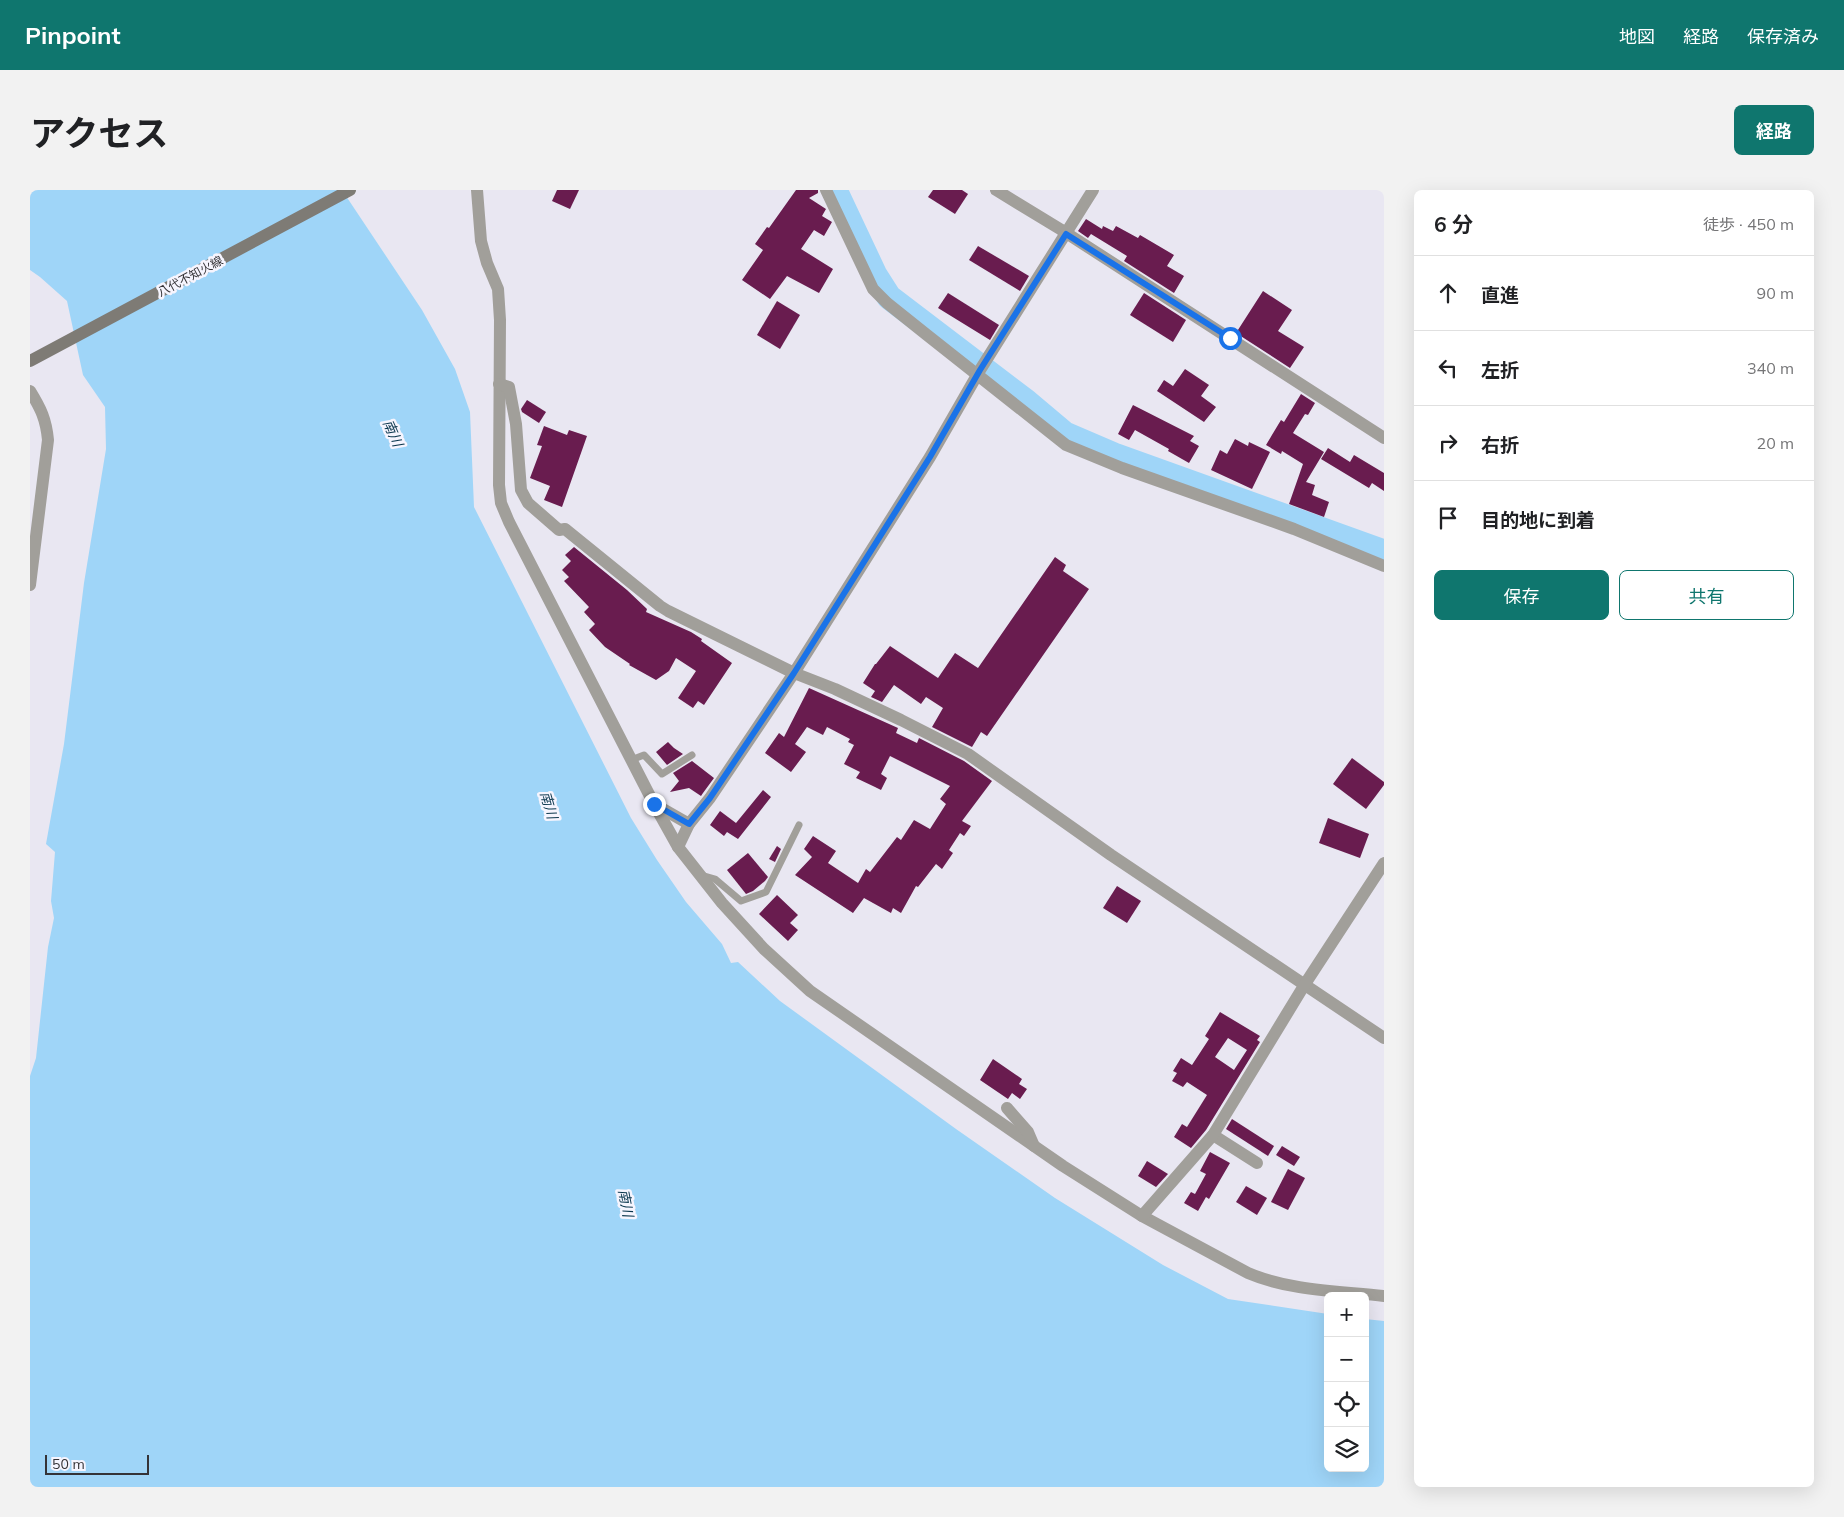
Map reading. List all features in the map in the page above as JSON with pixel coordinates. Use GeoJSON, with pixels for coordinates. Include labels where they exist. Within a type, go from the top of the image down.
{"type":"FeatureCollection","features":[{"type":"Feature","properties":{"kind":"main road","name":"八代不知火線"},"geometry":{"type":"LineString","coordinates":[[30,361],[350,190]]}},
{"type":"Feature","properties":{"kind":"street"},"geometry":{"type":"LineString","coordinates":[[477,190],[482,241],[487,263],[498,289],[500,320],[499,485],[502,503],[509,522],[654,804],[678,847],[722,903],[764,949],[810,991],[1034,1146],[1142,1216],[1248,1273],[1265,1280],[1300,1287],[1384,1296]]}},
{"type":"Feature","properties":{"kind":"street"},"geometry":{"type":"LineString","coordinates":[[826,190],[873,289],[914,325],[982,369],[1066,445],[1122,468],[1294,529],[1384,566]]}},
{"type":"Feature","properties":{"kind":"street"},"geometry":{"type":"LineString","coordinates":[[996,190],[1384,438]]}},
{"type":"Feature","properties":{"kind":"street"},"geometry":{"type":"LineString","coordinates":[[678,847],[689,824],[710,798],[794,673],[930,457],[1093,190]]}},
{"type":"Feature","properties":{"kind":"street"},"geometry":{"type":"LineString","coordinates":[[499,384],[509,388],[516,424],[521,490],[528,503],[558,530],[565,529],[660,606],[794,673],[835,688],[968,754],[1111,855],[1384,1038]]}},
{"type":"Feature","properties":{"kind":"street"},"geometry":{"type":"LineString","coordinates":[[30,391],[42,412],[48,440],[30,585]]}},
{"type":"Feature","properties":{"kind":"street"},"geometry":{"type":"LineString","coordinates":[[654,804],[689,824]]}},
{"type":"Feature","properties":{"kind":"street"},"geometry":{"type":"LineString","coordinates":[[1142,1216],[1213,1135],[1305,984],[1384,863]]}},
{"type":"Feature","properties":{"kind":"street"},"geometry":{"type":"LineString","coordinates":[[1007,1108],[1028,1132],[1034,1146]]}},
{"type":"Feature","properties":{"kind":"street"},"geometry":{"type":"LineString","coordinates":[[1213,1135],[1257,1163]]}},
{"type":"Feature","properties":{"kind":"lane"},"geometry":{"type":"LineString","coordinates":[[631,760],[644,755],[662,774],[692,755]]}},
{"type":"Feature","properties":{"kind":"lane"},"geometry":{"type":"LineString","coordinates":[[699,874],[715,879],[741,901],[766,892],[799,825]]}},
{"type":"Feature","properties":{"kind":"water","name":"南川"},"geometry":{"type":"Polygon","coordinates":[[[30,190],[342,190],[422,310],[455,369],[470,412],[474,507],[631,818],[686,902],[722,944],[731,963],[738,962],[780,1001],[956,1129],[1055,1198],[1163,1265],[1228,1299],[1324,1313],[1324,1472],[1369,1472],[1369,1319],[1384,1321],[1384,1487],[30,1487],[30,1076],[36,1058],[48,947],[54,918],[51,901],[55,852],[46,844],[64,744],[84,583],[106,449],[105,407],[83,375],[67,301],[30,270],[30,190]]]}},
{"type":"Feature","properties":{"kind":"building"},"geometry":{"type":"Polygon","coordinates":[[[557,190],[579,190],[570,209],[552,201],[557,190]]]}},
{"type":"Feature","properties":{"kind":"building"},"geometry":{"type":"Polygon","coordinates":[[[796,190],[818,190],[818,193],[809,198],[826,209],[822,216],[832,222],[824,236],[814,230],[801,249],[833,269],[819,293],[787,276],[770,299],[742,280],[763,250],[755,244],[796,190]]]}},
{"type":"Feature","properties":{"kind":"building"},"geometry":{"type":"Polygon","coordinates":[[[933,190],[962,190],[968,194],[955,214],[928,197],[933,190]]]}},
{"type":"Feature","properties":{"kind":"building"},"geometry":{"type":"Polygon","coordinates":[[[1086,219],[1102,229],[1103,226],[1113,231],[1116,226],[1138,238],[1140,235],[1174,255],[1167,266],[1184,276],[1174,293],[1124,261],[1127,256],[1091,234],[1088,238],[1078,231],[1086,219]]]}},
{"type":"Feature","properties":{"kind":"building"},"geometry":{"type":"Polygon","coordinates":[[[978,246],[1029,276],[1020,291],[969,260],[978,246]]]}},
{"type":"Feature","properties":{"kind":"building"},"geometry":{"type":"Polygon","coordinates":[[[1263,291],[1292,310],[1278,331],[1304,347],[1290,368],[1236,333],[1263,291]]]}},
{"type":"Feature","properties":{"kind":"building"},"geometry":{"type":"Polygon","coordinates":[[[948,293],[999,325],[990,340],[938,308],[948,293]]]}},
{"type":"Feature","properties":{"kind":"building"},"geometry":{"type":"Polygon","coordinates":[[[1144,293],[1186,320],[1173,342],[1130,315],[1144,293]]]}},
{"type":"Feature","properties":{"kind":"building"},"geometry":{"type":"Polygon","coordinates":[[[777,301],[800,315],[780,349],[757,335],[777,301]]]}},
{"type":"Feature","properties":{"kind":"building"},"geometry":{"type":"Polygon","coordinates":[[[1185,369],[1209,385],[1201,396],[1216,407],[1204,422],[1157,391],[1164,380],[1173,386],[1185,369]]]}},
{"type":"Feature","properties":{"kind":"building"},"geometry":{"type":"Polygon","coordinates":[[[1301,394],[1315,403],[1308,415],[1305,414],[1293,433],[1324,452],[1306,482],[1315,485],[1312,495],[1329,502],[1324,517],[1289,504],[1303,464],[1282,451],[1281,454],[1266,445],[1281,420],[1284,422],[1301,394]]]}},
{"type":"Feature","properties":{"kind":"building"},"geometry":{"type":"Polygon","coordinates":[[[527,400],[546,412],[539,423],[522,412],[521,409],[527,400]]]}},
{"type":"Feature","properties":{"kind":"building"},"geometry":{"type":"Polygon","coordinates":[[[1133,405],[1194,436],[1190,441],[1199,446],[1189,463],[1168,451],[1169,449],[1135,430],[1129,440],[1118,434],[1133,405]]]}},
{"type":"Feature","properties":{"kind":"building"},"geometry":{"type":"Polygon","coordinates":[[[544,426],[567,435],[569,430],[587,436],[562,507],[544,500],[550,486],[530,478],[542,446],[537,445],[544,426]]]}},
{"type":"Feature","properties":{"kind":"building"},"geometry":{"type":"Polygon","coordinates":[[[1235,439],[1248,446],[1249,442],[1270,452],[1252,489],[1211,470],[1220,450],[1227,454],[1235,439]]]}},
{"type":"Feature","properties":{"kind":"building"},"geometry":{"type":"Polygon","coordinates":[[[1328,448],[1350,462],[1354,455],[1384,473],[1384,491],[1372,483],[1369,488],[1321,459],[1328,448]]]}},
{"type":"Feature","properties":{"kind":"building"},"geometry":{"type":"Polygon","coordinates":[[[574,547],[627,590],[647,609],[646,612],[691,632],[732,663],[704,705],[698,701],[693,708],[678,698],[696,671],[676,658],[669,671],[656,680],[629,665],[605,647],[589,630],[595,624],[584,612],[589,607],[564,581],[569,577],[562,570],[571,561],[565,555],[574,547]]]}},
{"type":"Feature","properties":{"kind":"building"},"geometry":{"type":"Polygon","coordinates":[[[1055,557],[1066,565],[1063,571],[1089,589],[987,736],[981,732],[972,747],[932,727],[943,708],[926,697],[921,704],[894,685],[882,702],[871,697],[875,691],[863,683],[875,664],[890,646],[938,678],[955,653],[978,668],[1055,557]]]}},
{"type":"Feature","properties":{"kind":"building"},"geometry":{"type":"Polygon","coordinates":[[[809,688],[898,728],[896,733],[917,743],[919,738],[964,761],[992,781],[962,821],[971,826],[964,836],[960,833],[949,850],[953,853],[942,869],[936,864],[918,887],[916,886],[901,913],[893,908],[891,913],[864,898],[853,913],[795,875],[812,857],[804,849],[813,836],[836,851],[828,863],[858,883],[866,869],[870,872],[897,837],[901,840],[914,820],[930,829],[946,804],[940,799],[950,786],[890,756],[881,774],[887,778],[881,790],[856,778],[860,772],[844,764],[854,745],[848,742],[850,739],[827,727],[823,735],[807,727],[795,744],[806,752],[791,772],[765,753],[779,733],[784,737],[809,688]]]}},
{"type":"Feature","properties":{"kind":"building"},"geometry":{"type":"Polygon","coordinates":[[[668,742],[683,754],[667,765],[656,752],[668,742]]]}},
{"type":"Feature","properties":{"kind":"building"},"geometry":{"type":"Polygon","coordinates":[[[1352,758],[1384,782],[1384,785],[1366,809],[1333,784],[1352,758]]]}},
{"type":"Feature","properties":{"kind":"building"},"geometry":{"type":"Polygon","coordinates":[[[692,761],[714,778],[701,796],[689,788],[670,792],[679,781],[673,773],[692,761]]]}},
{"type":"Feature","properties":{"kind":"building"},"geometry":{"type":"Polygon","coordinates":[[[763,790],[771,797],[738,839],[727,832],[724,836],[710,825],[720,811],[736,823],[763,790]]]}},
{"type":"Feature","properties":{"kind":"building"},"geometry":{"type":"Polygon","coordinates":[[[1328,818],[1369,834],[1360,858],[1319,843],[1328,818]]]}},
{"type":"Feature","properties":{"kind":"building"},"geometry":{"type":"Polygon","coordinates":[[[777,846],[781,849],[775,862],[769,859],[777,846]]]}},
{"type":"Feature","properties":{"kind":"building"},"geometry":{"type":"Polygon","coordinates":[[[748,853],[768,877],[753,891],[746,894],[727,870],[748,853]]]}},
{"type":"Feature","properties":{"kind":"building"},"geometry":{"type":"Polygon","coordinates":[[[1117,886],[1141,901],[1127,923],[1103,908],[1117,886]]]}},
{"type":"Feature","properties":{"kind":"building"},"geometry":{"type":"Polygon","coordinates":[[[777,895],[798,915],[790,923],[798,930],[788,941],[759,914],[777,895]]]}},
{"type":"Feature","properties":{"kind":"building"},"geometry":{"type":"Polygon","coordinates":[[[1220,1012],[1260,1036],[1257,1040],[1260,1042],[1206,1130],[1191,1148],[1174,1137],[1182,1124],[1187,1127],[1207,1095],[1187,1082],[1183,1087],[1172,1081],[1177,1073],[1173,1071],[1181,1058],[1192,1065],[1209,1039],[1205,1036],[1220,1012]],[[1228,1038],[1215,1057],[1234,1070],[1247,1050],[1228,1038]]]}},
{"type":"Feature","properties":{"kind":"building"},"geometry":{"type":"Polygon","coordinates":[[[993,1059],[1022,1079],[1019,1084],[1027,1089],[1020,1099],[1012,1093],[1008,1099],[980,1080],[993,1059]]]}},
{"type":"Feature","properties":{"kind":"building"},"geometry":{"type":"Polygon","coordinates":[[[1232,1119],[1274,1146],[1268,1156],[1226,1129],[1232,1119]]]}},
{"type":"Feature","properties":{"kind":"building"},"geometry":{"type":"Polygon","coordinates":[[[1282,1146],[1300,1157],[1294,1166],[1276,1155],[1282,1146]]]}},
{"type":"Feature","properties":{"kind":"building"},"geometry":{"type":"Polygon","coordinates":[[[1210,1152],[1230,1163],[1209,1199],[1206,1197],[1198,1211],[1184,1203],[1191,1192],[1195,1194],[1206,1174],[1200,1171],[1210,1152]]]}},
{"type":"Feature","properties":{"kind":"building"},"geometry":{"type":"Polygon","coordinates":[[[1147,1161],[1168,1174],[1156,1187],[1138,1176],[1147,1161]]]}},
{"type":"Feature","properties":{"kind":"building"},"geometry":{"type":"Polygon","coordinates":[[[1288,1169],[1305,1178],[1288,1210],[1271,1202],[1288,1169]]]}},
{"type":"Feature","properties":{"kind":"building"},"geometry":{"type":"Polygon","coordinates":[[[1246,1186],[1267,1198],[1257,1215],[1236,1202],[1246,1186]]]}},
{"type":"Feature","properties":{"kind":"waterway"},"geometry":{"type":"LineString","coordinates":[[835,190],[875,275],[889,297],[1027,402],[1065,434],[1114,455],[1384,552]]}},
{"type":"Feature","properties":{"kind":"route"},"geometry":{"type":"LineString","coordinates":[[654,804],[689,824],[710,798],[794,673],[930,457],[980,370],[1066,234],[1230,338]]}}]}
